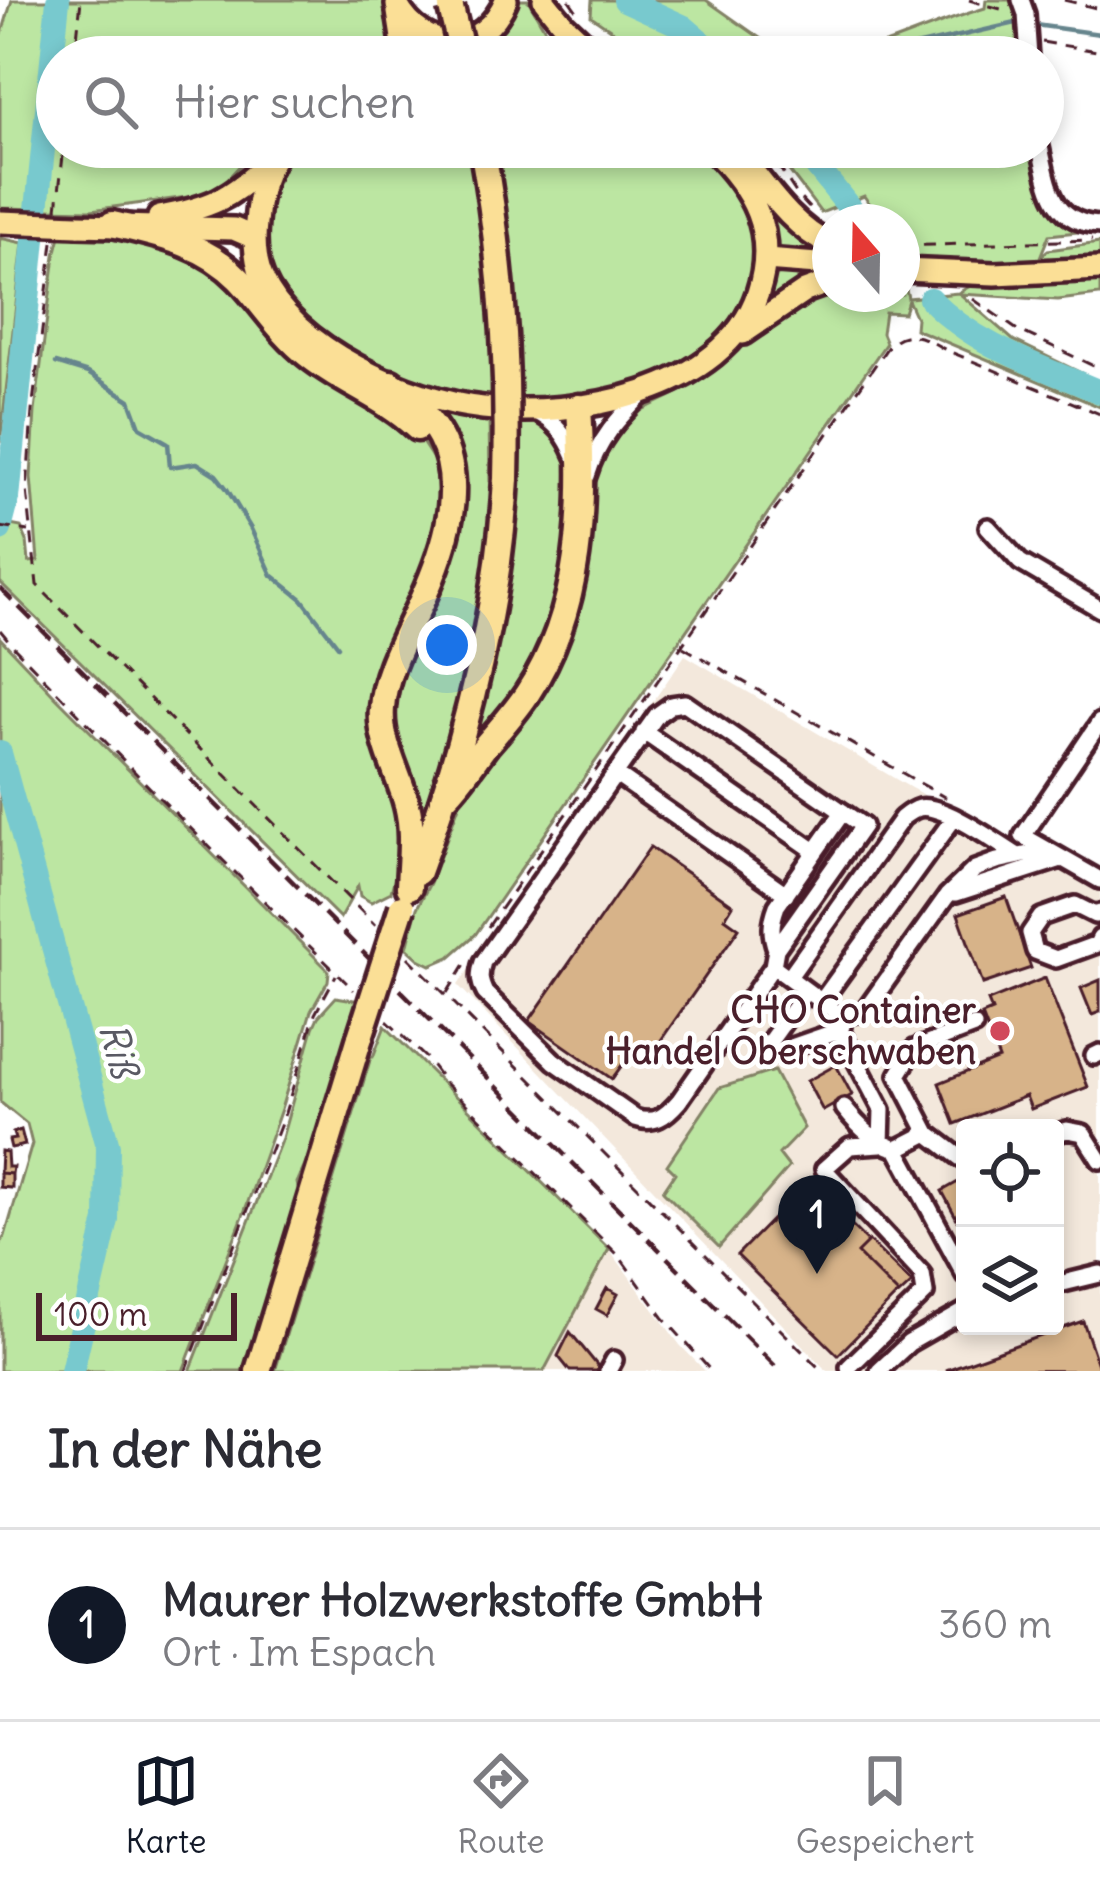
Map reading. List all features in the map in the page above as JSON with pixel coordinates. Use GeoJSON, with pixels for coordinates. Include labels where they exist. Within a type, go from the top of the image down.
{"type":"FeatureCollection","features":[{"type":"Feature","properties":{"kind":"highway"},"geometry":{"type":"LineString","coordinates":[[450,4],[458,36]]}},
{"type":"Feature","properties":{"kind":"highway"},"geometry":{"type":"LineString","coordinates":[[258,1371],[482,656],[506,478],[501,293],[485,168]]}},
{"type":"Feature","properties":{"kind":"highway"},"geometry":{"type":"LineString","coordinates":[[112,224],[188,244],[216,258],[305,354],[391,406],[424,435],[450,481]]}},
{"type":"Feature","properties":{"kind":"highway"},"geometry":{"type":"LineString","coordinates":[[391,383],[438,433],[448,461],[451,503],[443,542],[401,643],[382,710],[385,741],[408,807],[411,839],[405,897]]}},
{"type":"Feature","properties":{"kind":"highway"},"geometry":{"type":"LineString","coordinates":[[440,802],[465,777],[526,695],[548,654],[577,554],[583,490],[579,406]]}},
{"type":"Feature","properties":{"kind":"main road"},"geometry":{"type":"LineString","coordinates":[[474,36],[495,21],[506,0]]}},
{"type":"Feature","properties":{"kind":"main road"},"geometry":{"type":"LineString","coordinates":[[534,0],[556,36]]}},
{"type":"Feature","properties":{"kind":"main road"},"geometry":{"type":"LineString","coordinates":[[544,0],[563,25],[582,36]]}},
{"type":"Feature","properties":{"kind":"main road"},"geometry":{"type":"LineString","coordinates":[[396,3],[405,20],[427,36]]}},
{"type":"Feature","properties":{"kind":"main road"},"geometry":{"type":"LineString","coordinates":[[396,3],[402,36]]}},
{"type":"Feature","properties":{"kind":"main road"},"geometry":{"type":"LineString","coordinates":[[112,224],[185,212],[225,199],[262,168]]}},
{"type":"Feature","properties":{"kind":"main road"},"geometry":{"type":"LineString","coordinates":[[271,168],[260,198],[255,238],[261,275],[290,317],[346,360],[391,383],[479,408],[535,411],[646,391],[689,371],[812,289]]}},
{"type":"Feature","properties":{"kind":"main road"},"geometry":{"type":"LineString","coordinates":[[729,168],[756,204],[766,260],[755,302],[733,340]]}},
{"type":"Feature","properties":{"kind":"main road"},"geometry":{"type":"LineString","coordinates":[[750,168],[791,219],[812,234]]}},
{"type":"Feature","properties":{"kind":"main road"},"geometry":{"type":"LineString","coordinates":[[0,222],[234,229],[255,238]]}},
{"type":"Feature","properties":{"kind":"main road"},"geometry":{"type":"LineString","coordinates":[[766,260],[812,264]]}},
{"type":"Feature","properties":{"kind":"main road"},"geometry":{"type":"LineString","coordinates":[[920,271],[995,274],[1100,269]]}},
{"type":"Feature","properties":{"kind":"street"},"geometry":{"type":"LineString","coordinates":[[1046,168],[1063,212],[1084,224],[1100,225]]}},
{"type":"Feature","properties":{"kind":"street"},"geometry":{"type":"LineString","coordinates":[[583,490],[614,421],[646,391]]}},
{"type":"Feature","properties":{"kind":"street"},"geometry":{"type":"LineString","coordinates":[[535,411],[564,433],[575,454],[583,490]]}},
{"type":"Feature","properties":{"kind":"street"},"geometry":{"type":"LineString","coordinates":[[988,527],[1020,562],[1100,609]]}},
{"type":"Feature","properties":{"kind":"street"},"geometry":{"type":"LineString","coordinates":[[685,703],[863,826],[679,1101],[662,1118],[647,1122],[554,1060],[517,1028],[484,993],[479,973],[644,732],[664,708],[685,703]]}},
{"type":"Feature","properties":{"kind":"street"},"geometry":{"type":"LineString","coordinates":[[947,896],[1042,847],[1100,722]]}},
{"type":"Feature","properties":{"kind":"street"},"geometry":{"type":"LineString","coordinates":[[644,732],[815,851]]}},
{"type":"Feature","properties":{"kind":"street"},"geometry":{"type":"LineString","coordinates":[[615,774],[786,894]]}},
{"type":"Feature","properties":{"kind":"street"},"geometry":{"type":"LineString","coordinates":[[789,977],[902,818],[918,808],[954,810],[1018,856]]}},
{"type":"Feature","properties":{"kind":"street"},"geometry":{"type":"LineString","coordinates":[[821,1002],[954,810]]}},
{"type":"Feature","properties":{"kind":"street"},"geometry":{"type":"LineString","coordinates":[[843,812],[772,921],[774,957],[789,977],[837,1013],[882,1110],[889,1147],[956,1260]]}},
{"type":"Feature","properties":{"kind":"street"},"geometry":{"type":"LineString","coordinates":[[806,991],[761,1054],[864,1012],[947,896],[975,869],[1042,847]]}},
{"type":"Feature","properties":{"kind":"street"},"geometry":{"type":"LineString","coordinates":[[1042,847],[1100,880]]}},
{"type":"Feature","properties":{"kind":"street"},"geometry":{"type":"LineString","coordinates":[[1075,905],[1098,914],[1097,944],[1056,958],[1035,951],[1030,933],[1041,917],[1075,905]]}},
{"type":"Feature","properties":{"kind":"street"},"geometry":{"type":"LineString","coordinates":[[956,1154],[928,1133],[898,1075],[914,1048],[974,1026]]}},
{"type":"Feature","properties":{"kind":"street"},"geometry":{"type":"LineString","coordinates":[[844,1108],[859,1126],[889,1147]]}},
{"type":"Feature","properties":{"kind":"street"},"geometry":{"type":"LineString","coordinates":[[1064,1131],[1083,1133],[1100,1160]]}},
{"type":"Feature","properties":{"kind":"street"},"geometry":{"type":"LineString","coordinates":[[849,1366],[925,1293],[922,1274],[824,1169],[850,1145],[889,1147],[928,1133]]}},
{"type":"Feature","properties":{"kind":"street"},"geometry":{"type":"LineString","coordinates":[[1064,1283],[1100,1274]]}},
{"type":"Feature","properties":{"kind":"street"},"geometry":{"type":"LineString","coordinates":[[919,1299],[938,1324]]}},
{"type":"Feature","properties":{"kind":"street"},"geometry":{"type":"LineString","coordinates":[[879,1371],[909,1343],[956,1315]]}},
{"type":"Feature","properties":{"kind":"path"},"geometry":{"type":"LineString","coordinates":[[77,36],[81,0]]}},
{"type":"Feature","properties":{"kind":"path"},"geometry":{"type":"LineString","coordinates":[[569,0],[580,16]]}},
{"type":"Feature","properties":{"kind":"path"},"geometry":{"type":"LineString","coordinates":[[969,0],[982,6],[1023,7]]}},
{"type":"Feature","properties":{"kind":"path"},"geometry":{"type":"LineString","coordinates":[[1064,0],[1100,9]]}},
{"type":"Feature","properties":{"kind":"path"},"geometry":{"type":"LineString","coordinates":[[1064,50],[1100,55]]}},
{"type":"Feature","properties":{"kind":"path"},"geometry":{"type":"LineString","coordinates":[[57,209],[62,168]]}},
{"type":"Feature","properties":{"kind":"path"},"geometry":{"type":"LineString","coordinates":[[780,168],[812,211]]}},
{"type":"Feature","properties":{"kind":"path"},"geometry":{"type":"LineString","coordinates":[[55,230],[27,490],[37,585],[380,929]]}},
{"type":"Feature","properties":{"kind":"path"},"geometry":{"type":"LineString","coordinates":[[920,245],[1100,238]]}},
{"type":"Feature","properties":{"kind":"path"},"geometry":{"type":"LineString","coordinates":[[974,298],[1016,329],[1100,369]]}},
{"type":"Feature","properties":{"kind":"path"},"geometry":{"type":"LineString","coordinates":[[484,934],[899,335],[909,333],[927,340],[1100,414]]}},
{"type":"Feature","properties":{"kind":"path"},"geometry":{"type":"LineString","coordinates":[[0,527],[31,532]]}},
{"type":"Feature","properties":{"kind":"path"},"geometry":{"type":"LineString","coordinates":[[0,630],[124,761],[356,991]]}},
{"type":"Feature","properties":{"kind":"path"},"geometry":{"type":"LineString","coordinates":[[682,647],[954,810]]}},
{"type":"Feature","properties":{"kind":"path"},"geometry":{"type":"LineString","coordinates":[[397,946],[823,1371]]}},
{"type":"Feature","properties":{"kind":"path"},"geometry":{"type":"LineString","coordinates":[[446,995],[471,954]]}},
{"type":"Feature","properties":{"kind":"path"},"geometry":{"type":"LineString","coordinates":[[186,1371],[285,1113],[315,1014],[336,973]]}},
{"type":"Feature","properties":{"kind":"path"},"geometry":{"type":"LineString","coordinates":[[387,1020],[619,1256],[663,1317],[711,1371]]}},
{"type":"Feature","properties":{"kind":"shaded area"},"geometry":{"type":"Polygon","coordinates":[[[685,655],[1014,844],[1032,850],[1039,837],[1100,871],[1100,1371],[827,1371],[458,985],[685,655]]]}},
{"type":"Feature","properties":{"kind":"shaded area"},"geometry":{"type":"Polygon","coordinates":[[[609,1249],[680,1345],[705,1371],[544,1371],[609,1249]]]}},
{"type":"Feature","properties":{"kind":"green space"},"geometry":{"type":"Polygon","coordinates":[[[12,0],[385,0],[397,36],[36,36],[36,168],[238,168],[220,187],[195,196],[91,210],[0,208],[0,40],[12,0]]]}},
{"type":"Feature","properties":{"kind":"green space"},"geometry":{"type":"Polygon","coordinates":[[[518,0],[528,0],[549,36],[489,36],[513,12],[518,0]]]}},
{"type":"Feature","properties":{"kind":"green space"},"geometry":{"type":"Polygon","coordinates":[[[592,0],[706,0],[757,36],[620,36],[591,16],[592,0]]]}},
{"type":"Feature","properties":{"kind":"green space"},"geometry":{"type":"Polygon","coordinates":[[[986,0],[1014,0],[1022,36],[906,36],[985,8],[986,0]]]}},
{"type":"Feature","properties":{"kind":"green space"},"geometry":{"type":"Polygon","coordinates":[[[275,168],[723,168],[746,198],[760,254],[746,307],[708,351],[636,388],[536,406],[448,396],[353,357],[298,315],[273,282],[260,233],[275,168]]]}},
{"type":"Feature","properties":{"kind":"green space"},"geometry":{"type":"Polygon","coordinates":[[[787,168],[1041,168],[1056,210],[1074,227],[1087,231],[1049,235],[1040,257],[1048,250],[1100,243],[1100,257],[920,258],[920,204],[870,204],[864,196],[844,204],[814,204],[787,168]]]}},
{"type":"Feature","properties":{"kind":"green space"},"geometry":{"type":"Polygon","coordinates":[[[768,203],[812,241],[812,255],[783,251],[772,237],[764,208],[768,203]]]}},
{"type":"Feature","properties":{"kind":"green space"},"geometry":{"type":"Polygon","coordinates":[[[92,235],[175,248],[206,259],[420,439],[441,480],[438,539],[385,657],[402,852],[391,892],[371,902],[360,896],[358,886],[340,918],[0,582],[0,523],[21,527],[29,562],[38,561],[31,477],[55,255],[60,236],[92,235]]]}},
{"type":"Feature","properties":{"kind":"green space"},"geometry":{"type":"Polygon","coordinates":[[[0,238],[23,243],[0,443],[0,238]]]}},
{"type":"Feature","properties":{"kind":"green space"},"geometry":{"type":"Polygon","coordinates":[[[769,266],[812,273],[812,285],[752,316],[769,266]]]}},
{"type":"Feature","properties":{"kind":"green space"},"geometry":{"type":"Polygon","coordinates":[[[1100,277],[1100,295],[1058,300],[960,294],[1013,340],[1100,382],[1100,407],[915,329],[913,312],[920,312],[920,297],[958,293],[972,285],[1100,277]]]}},
{"type":"Feature","properties":{"kind":"green space"},"geometry":{"type":"Polygon","coordinates":[[[812,299],[812,312],[885,312],[882,333],[886,343],[475,935],[450,957],[431,965],[419,959],[407,948],[417,908],[460,803],[476,770],[504,733],[539,699],[579,602],[592,533],[594,487],[612,436],[634,414],[694,385],[779,314],[812,299]]]}},
{"type":"Feature","properties":{"kind":"green space"},"geometry":{"type":"Polygon","coordinates":[[[427,407],[489,418],[490,481],[495,483],[469,670],[425,820],[418,818],[394,749],[390,701],[466,502],[461,450],[427,407]]]}},
{"type":"Feature","properties":{"kind":"green space"},"geometry":{"type":"Polygon","coordinates":[[[519,416],[550,429],[564,451],[570,479],[568,547],[554,616],[536,666],[466,754],[488,684],[503,611],[515,513],[519,416]]]}},
{"type":"Feature","properties":{"kind":"green space"},"geometry":{"type":"Polygon","coordinates":[[[0,638],[329,971],[183,1371],[0,1371],[0,1243],[32,1144],[27,1124],[0,1102],[0,638]]]}},
{"type":"Feature","properties":{"kind":"green space"},"geometry":{"type":"Polygon","coordinates":[[[336,997],[360,1001],[322,1128],[297,1183],[300,1197],[248,1371],[190,1371],[282,1138],[313,1028],[336,997]]]}},
{"type":"Feature","properties":{"kind":"green space"},"geometry":{"type":"Polygon","coordinates":[[[385,1026],[609,1249],[544,1371],[275,1371],[371,1057],[385,1026]]]}},
{"type":"Feature","properties":{"kind":"green space"},"geometry":{"type":"Polygon","coordinates":[[[774,1071],[804,1128],[779,1154],[789,1167],[719,1247],[663,1191],[675,1173],[667,1165],[719,1088],[774,1071]]]}},
{"type":"Feature","properties":{"kind":"building"},"geometry":{"type":"Polygon","coordinates":[[[650,847],[733,905],[725,918],[739,928],[652,1053],[638,1043],[612,1079],[529,1021],[650,847]]]}},
{"type":"Feature","properties":{"kind":"building"},"geometry":{"type":"Polygon","coordinates":[[[1006,897],[1031,968],[983,984],[958,914],[1006,897]]]}},
{"type":"Feature","properties":{"kind":"building"},"geometry":{"type":"Polygon","coordinates":[[[1045,978],[1088,1087],[1031,1109],[1026,1096],[968,1119],[956,1119],[955,1124],[939,1083],[999,1059],[982,1015],[992,1011],[988,1001],[1045,978]]]}},
{"type":"Feature","properties":{"kind":"building"},"geometry":{"type":"Polygon","coordinates":[[[1100,980],[1100,1012],[1092,1015],[1081,988],[1100,980]]]}},
{"type":"Feature","properties":{"kind":"building"},"geometry":{"type":"Polygon","coordinates":[[[836,1065],[852,1095],[823,1111],[807,1081],[836,1065]]]}},
{"type":"Feature","properties":{"kind":"building"},"geometry":{"type":"Polygon","coordinates":[[[21,1130],[25,1145],[11,1148],[9,1140],[21,1130]]]}},
{"type":"Feature","properties":{"kind":"building"},"geometry":{"type":"Polygon","coordinates":[[[1,1151],[7,1152],[12,1174],[0,1173],[1,1151]]]}},
{"type":"Feature","properties":{"kind":"building"},"geometry":{"type":"Polygon","coordinates":[[[0,1173],[12,1174],[12,1188],[0,1187],[0,1173]]]}},
{"type":"Feature","properties":{"kind":"building"},"geometry":{"type":"Polygon","coordinates":[[[808,1183],[868,1242],[857,1253],[898,1294],[838,1355],[737,1255],[808,1183]]]}},
{"type":"Feature","properties":{"kind":"building"},"geometry":{"type":"Polygon","coordinates":[[[956,1183],[956,1217],[942,1191],[956,1183]]]}},
{"type":"Feature","properties":{"kind":"building"},"geometry":{"type":"Polygon","coordinates":[[[869,1241],[912,1283],[899,1295],[857,1253],[869,1241]]]}},
{"type":"Feature","properties":{"kind":"building"},"geometry":{"type":"Polygon","coordinates":[[[607,1288],[618,1294],[607,1315],[596,1309],[607,1288]]]}},
{"type":"Feature","properties":{"kind":"building"},"geometry":{"type":"Polygon","coordinates":[[[1083,1321],[1100,1371],[946,1370],[1044,1335],[1064,1335],[1064,1328],[1083,1321]]]}},
{"type":"Feature","properties":{"kind":"building"},"geometry":{"type":"Polygon","coordinates":[[[570,1332],[600,1371],[570,1371],[558,1356],[570,1332]]]}},
{"type":"Feature","properties":{"kind":"waterway","name":"Riß"},"geometry":{"type":"LineString","coordinates":[[54,36],[58,0]]}},
{"type":"Feature","properties":{"kind":"waterway"},"geometry":{"type":"LineString","coordinates":[[625,0],[694,36]]}},
{"type":"Feature","properties":{"kind":"waterway"},"geometry":{"type":"LineString","coordinates":[[959,36],[1016,23]]}},
{"type":"Feature","properties":{"kind":"waterway"},"geometry":{"type":"LineString","coordinates":[[1035,25],[1100,34]]}},
{"type":"Feature","properties":{"kind":"waterway","name":"Riß"},"geometry":{"type":"LineString","coordinates":[[0,529],[8,498],[41,168]]}},
{"type":"Feature","properties":{"kind":"waterway"},"geometry":{"type":"LineString","coordinates":[[818,168],[847,204]]}},
{"type":"Feature","properties":{"kind":"waterway"},"geometry":{"type":"LineString","coordinates":[[930,299],[988,343],[1100,392]]}},
{"type":"Feature","properties":{"kind":"waterway"},"geometry":{"type":"LineString","coordinates":[[56,363],[88,373],[130,400],[140,427],[168,443],[170,467],[197,463],[216,475],[251,529],[272,575],[302,599],[338,646]]}},
{"type":"Feature","properties":{"kind":"waterway","name":"Riß"},"geometry":{"type":"LineString","coordinates":[[0,753],[108,1146],[107,1220],[72,1371]]}},
{"type":"Feature","properties":{"kind":"railway"},"geometry":{"type":"LineString","coordinates":[[0,588],[780,1371]]}},
{"type":"Feature","properties":{"kind":"place","name":"CHO Container Handel Oberschwaben"},"geometry":{"type":"Point","coordinates":[1000,1031]}},
{"type":"Feature","properties":{"kind":"place","name":"Maurer Holzwerkstoffe GmbH"},"geometry":{"type":"Point","coordinates":[817,1274]}}]}
